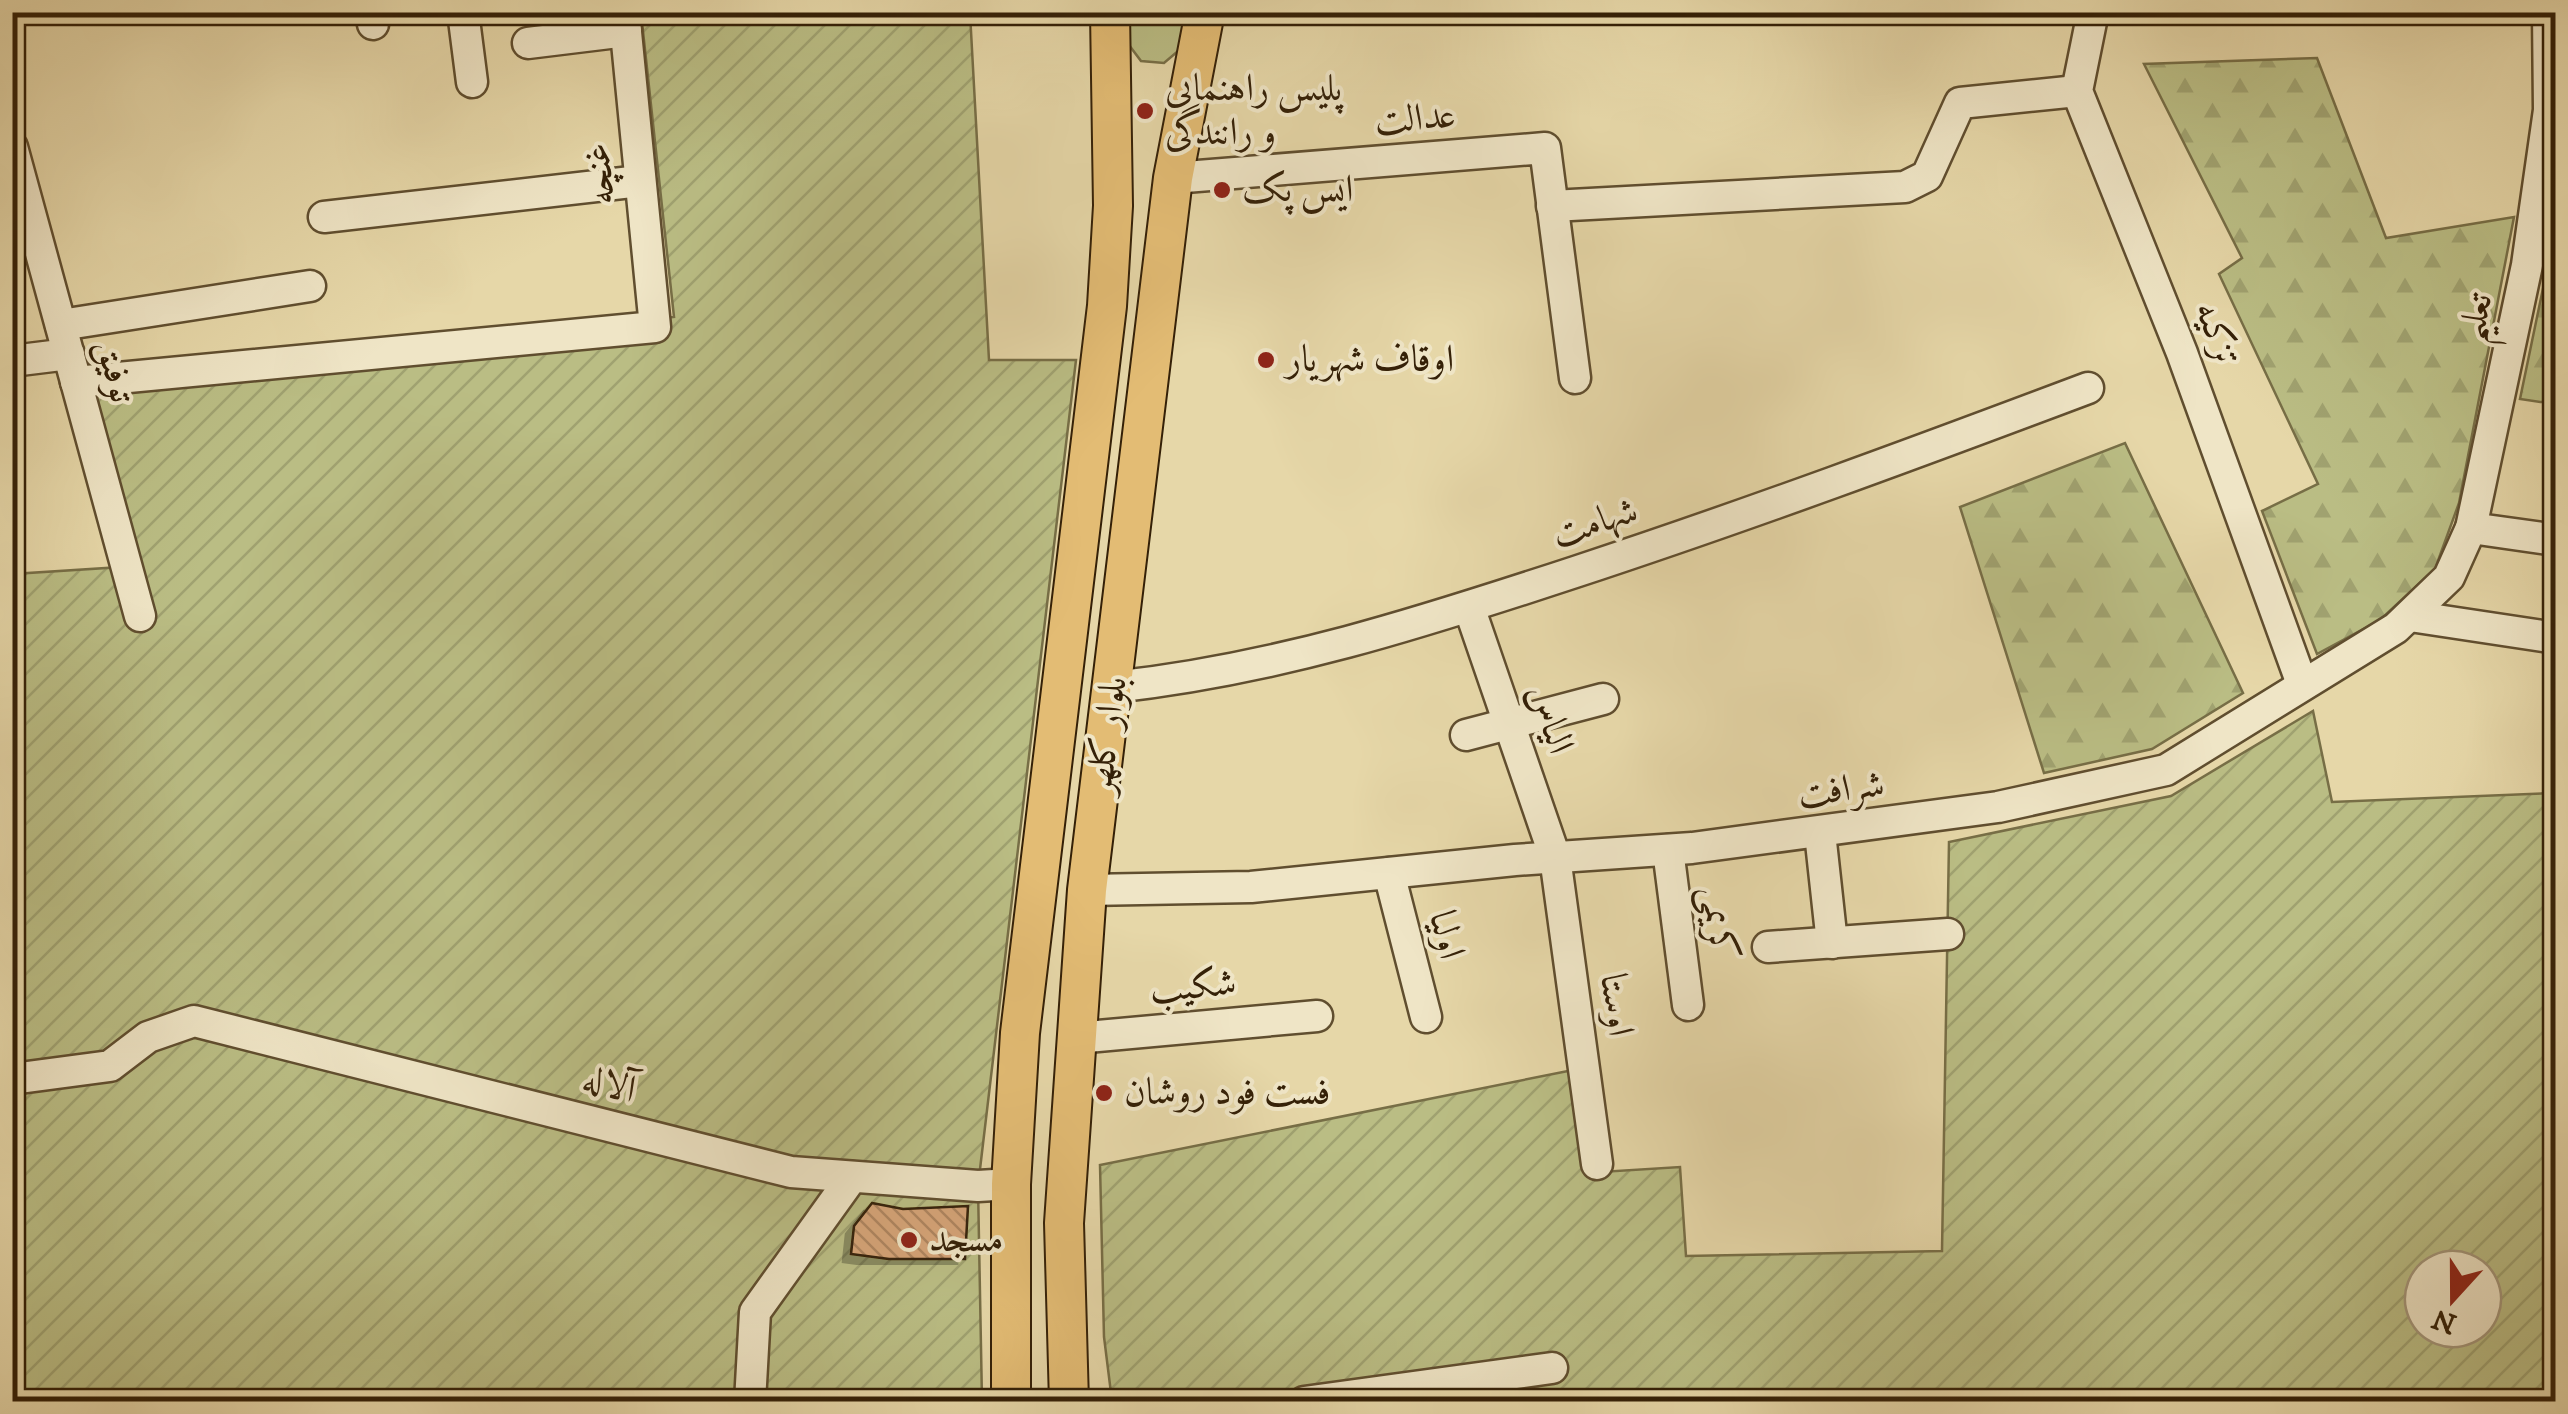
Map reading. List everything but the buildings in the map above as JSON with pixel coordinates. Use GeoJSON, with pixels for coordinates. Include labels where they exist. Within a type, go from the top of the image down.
{"type":"FeatureCollection","features":[{"type":"Feature","properties":{"kind":"main road","name":"بلوار کلهر"},"geometry":{"type":"LineString","coordinates":[[1011,1402],[1011,1184],[1020,1033],[1107,306],[1113,206],[1110,12]]}},
{"type":"Feature","properties":{"kind":"main road","name":"بلوار کلهر"},"geometry":{"type":"LineString","coordinates":[[1069,1402],[1064,1222],[1087,890],[1173,178],[1190,72],[1205,12]]}},
{"type":"Feature","properties":{"kind":"street"},"geometry":{"type":"LineString","coordinates":[[464,12],[472,82]]}},
{"type":"Feature","properties":{"kind":"street"},"geometry":{"type":"LineString","coordinates":[[1575,378],[1552,206],[1905,187],[1927,176],[1960,103],[2077,91],[2093,12]]}},
{"type":"Feature","properties":{"kind":"street","name":"تعلیم"},"geometry":{"type":"LineString","coordinates":[[2410,616],[2450,578],[2471,528],[2527,266],[2549,110],[2548,12]]}},
{"type":"Feature","properties":{"kind":"street"},"geometry":{"type":"LineString","coordinates":[[528,43],[625,22]]}},
{"type":"Feature","properties":{"kind":"street","name":"غنچه"},"geometry":{"type":"LineString","coordinates":[[69,354],[655,327],[625,22]]}},
{"type":"Feature","properties":{"kind":"street","name":"تزکیه"},"geometry":{"type":"LineString","coordinates":[[2077,91],[2182,353],[2302,684]]}},
{"type":"Feature","properties":{"kind":"street","name":"توفیق"},"geometry":{"type":"LineString","coordinates":[[12,147],[140,616]]}},
{"type":"Feature","properties":{"kind":"street","name":"عدالت"},"geometry":{"type":"LineString","coordinates":[[1173,178],[1545,148],[1552,206]]}},
{"type":"Feature","properties":{"kind":"street"},"geometry":{"type":"LineString","coordinates":[[324,217],[640,180]]}},
{"type":"Feature","properties":{"kind":"street"},"geometry":{"type":"LineString","coordinates":[[12,361],[69,354],[310,286]]}},
{"type":"Feature","properties":{"kind":"street","name":"شهامت"},"geometry":{"type":"LineString","coordinates":[[1114,686],[1212,676],[1316,652],[1469,607],[1814,492],[2088,388]]}},
{"type":"Feature","properties":{"kind":"street"},"geometry":{"type":"LineString","coordinates":[[2471,528],[2556,540]]}},
{"type":"Feature","properties":{"kind":"street","name":"الیاس"},"geometry":{"type":"LineString","coordinates":[[1469,607],[1555,857]]}},
{"type":"Feature","properties":{"kind":"street"},"geometry":{"type":"LineString","coordinates":[[2410,616],[2556,638]]}},
{"type":"Feature","properties":{"kind":"street","name":"شرافت"},"geometry":{"type":"LineString","coordinates":[[1087,890],[1251,887],[1555,857],[1668,850],[1820,833],[2047,798],[2166,770],[2410,616]]}},
{"type":"Feature","properties":{"kind":"street"},"geometry":{"type":"LineString","coordinates":[[1466,735],[1603,699]]}},
{"type":"Feature","properties":{"kind":"street"},"geometry":{"type":"LineString","coordinates":[[1820,833],[1832,943]]}},
{"type":"Feature","properties":{"kind":"street","name":"کریمی"},"geometry":{"type":"LineString","coordinates":[[1668,850],[1688,1006]]}},
{"type":"Feature","properties":{"kind":"street","name":"اوستا"},"geometry":{"type":"LineString","coordinates":[[1555,857],[1597,1164]]}},
{"type":"Feature","properties":{"kind":"street","name":"اولیا"},"geometry":{"type":"LineString","coordinates":[[1389,873],[1426,1017]]}},
{"type":"Feature","properties":{"kind":"street"},"geometry":{"type":"LineString","coordinates":[[1768,947],[1948,934]]}},
{"type":"Feature","properties":{"kind":"street","name":"شکیب"},"geometry":{"type":"LineString","coordinates":[[1076,1038],[1316,1016]]}},
{"type":"Feature","properties":{"kind":"street","name":"آلاله"},"geometry":{"type":"LineString","coordinates":[[12,1080],[110,1066],[148,1037],[194,1021],[792,1172],[978,1186],[1011,1184]]}},
{"type":"Feature","properties":{"kind":"street"},"geometry":{"type":"LineString","coordinates":[[750,1402],[754,1312],[852,1177]]}},
{"type":"Feature","properties":{"kind":"street"},"geometry":{"type":"LineString","coordinates":[[1304,1402],[1552,1368]]}},
{"type":"Feature","properties":{"kind":"green space"},"geometry":{"type":"Polygon","coordinates":[[[641,13],[970,13],[989,360],[1076,360],[978,1186],[982,1401],[13,1402],[13,574],[121,567],[87,382],[674,317],[641,13]]]}},
{"type":"Feature","properties":{"kind":"green space"},"geometry":{"type":"Polygon","coordinates":[[[1129,13],[1193,13],[1184,46],[1164,63],[1141,61],[1129,45],[1129,13]]]}},
{"type":"Feature","properties":{"kind":"green space"},"geometry":{"type":"Polygon","coordinates":[[[2317,58],[2386,238],[2514,217],[2459,503],[2435,569],[2380,620],[2317,654],[2262,511],[2318,484],[2219,274],[2242,258],[2144,64],[2317,58]]]}},
{"type":"Feature","properties":{"kind":"green space"},"geometry":{"type":"Polygon","coordinates":[[[2555,147],[2555,404],[2520,399],[2546,274],[2555,147]]]}},
{"type":"Feature","properties":{"kind":"green space"},"geometry":{"type":"Polygon","coordinates":[[[2125,443],[2243,693],[2152,749],[2044,773],[1960,507],[2125,443]]]}},
{"type":"Feature","properties":{"kind":"green space"},"geometry":{"type":"Polygon","coordinates":[[[2313,711],[2332,802],[2555,793],[2555,1401],[1112,1401],[1104,1337],[1100,1165],[1573,1070],[1585,1173],[1680,1167],[1686,1256],[1942,1251],[1949,842],[2171,796],[2313,711]]]}},
{"type":"Feature","properties":{"kind":"place","name":"پلیس راهنمایی و رانندگی"},"geometry":{"type":"Point","coordinates":[1145,111]}},
{"type":"Feature","properties":{"kind":"place","name":"ایس پک"},"geometry":{"type":"Point","coordinates":[1222,190]}},
{"type":"Feature","properties":{"kind":"place","name":"اوقاف شهریار"},"geometry":{"type":"Point","coordinates":[1266,360]}},
{"type":"Feature","properties":{"kind":"place","name":"فست فود روشان"},"geometry":{"type":"Point","coordinates":[1104,1093]}},
{"type":"Feature","properties":{"kind":"place","name":"مسجد"},"geometry":{"type":"Point","coordinates":[909,1240]}}]}
